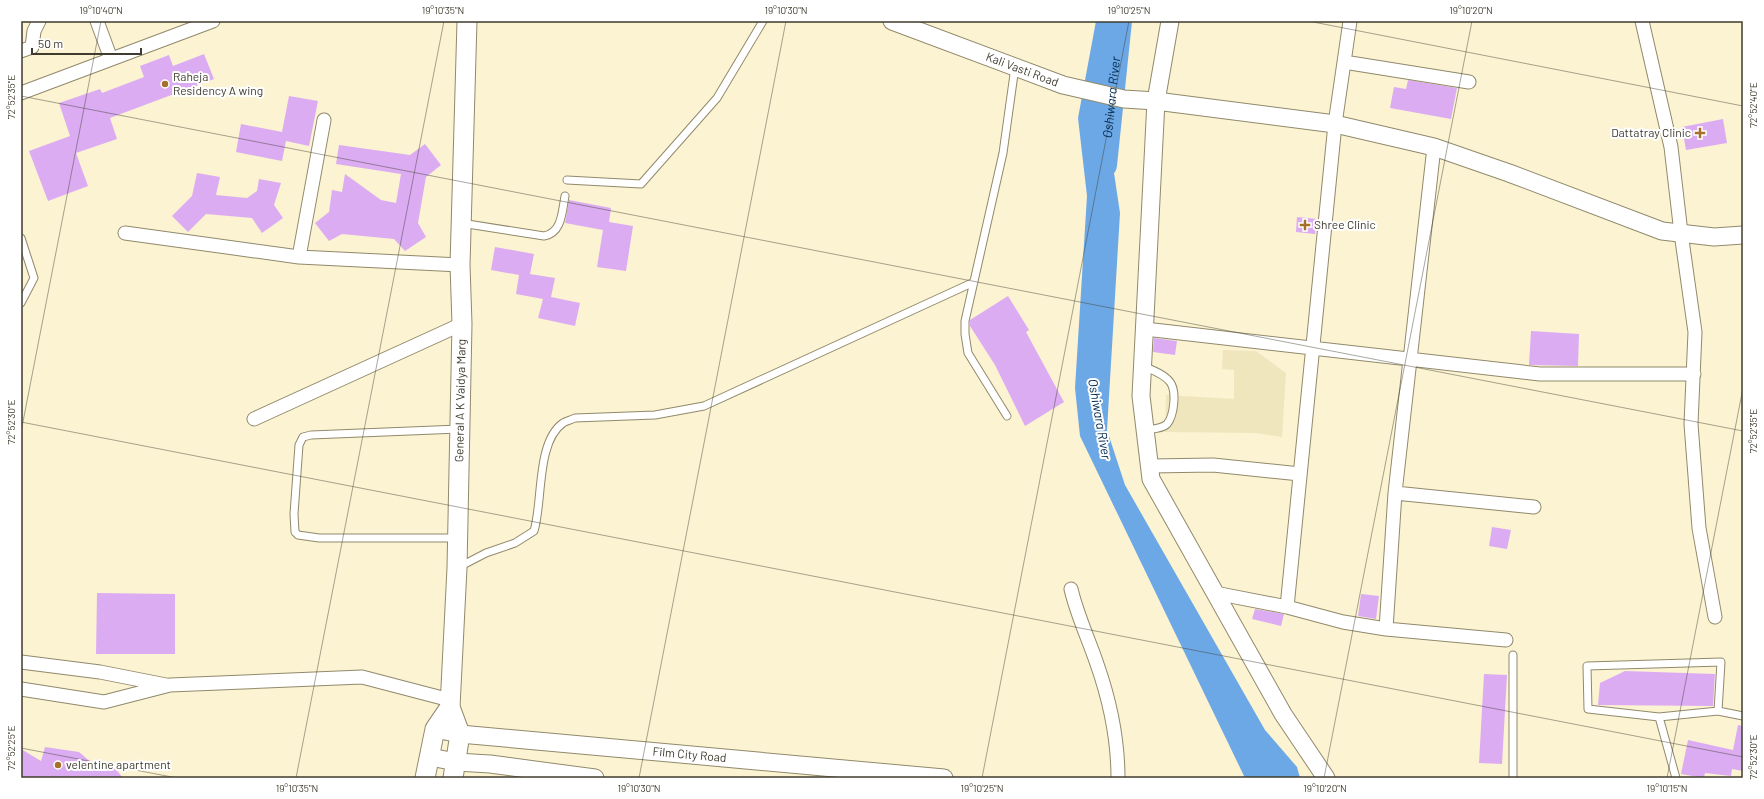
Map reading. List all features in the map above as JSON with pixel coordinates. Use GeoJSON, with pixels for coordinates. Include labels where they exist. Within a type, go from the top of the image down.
{"type":"FeatureCollection","features":[{"type":"Feature","properties":{"kind":"main road","name":"General A K Vaidya Marg"},"geometry":{"type":"LineString","coordinates":[[454,770],[460,734],[450,703],[458,538],[462,324],[460,265],[467,21]]}},
{"type":"Feature","properties":{"kind":"main road"},"geometry":{"type":"LineString","coordinates":[[425,778],[435,729],[450,703]]}},
{"type":"Feature","properties":{"kind":"street"},"geometry":{"type":"LineString","coordinates":[[21,50],[32,47],[34,30],[39,21]]}},
{"type":"Feature","properties":{"kind":"street"},"geometry":{"type":"LineString","coordinates":[[97,21],[111,59]]}},
{"type":"Feature","properties":{"kind":"street"},"geometry":{"type":"LineString","coordinates":[[21,92],[213,21]]}},
{"type":"Feature","properties":{"kind":"street","name":"Kali Vasti Road"},"geometry":{"type":"LineString","coordinates":[[892,21],[1063,85],[1124,99],[1156,101],[1335,124],[1434,147],[1510,173],[1662,231],[1714,237],[1743,235]]}},
{"type":"Feature","properties":{"kind":"street"},"geometry":{"type":"LineString","coordinates":[[1170,21],[1156,101],[1141,396],[1151,479],[1283,714],[1326,778]]}},
{"type":"Feature","properties":{"kind":"street"},"geometry":{"type":"LineString","coordinates":[[1287,607],[1335,124],[1350,21]]}},
{"type":"Feature","properties":{"kind":"street"},"geometry":{"type":"LineString","coordinates":[[1642,21],[1671,147],[1695,332],[1691,424],[1699,528],[1714,617]]}},
{"type":"Feature","properties":{"kind":"street"},"geometry":{"type":"LineString","coordinates":[[1344,62],[1469,82]]}},
{"type":"Feature","properties":{"kind":"street"},"geometry":{"type":"LineString","coordinates":[[298,257],[324,120]]}},
{"type":"Feature","properties":{"kind":"street"},"geometry":{"type":"LineString","coordinates":[[1386,629],[1396,493],[1434,147]]}},
{"type":"Feature","properties":{"kind":"street"},"geometry":{"type":"LineString","coordinates":[[125,233],[298,257],[460,265]]}},
{"type":"Feature","properties":{"kind":"street"},"geometry":{"type":"LineString","coordinates":[[254,419],[462,324]]}},
{"type":"Feature","properties":{"kind":"street"},"geometry":{"type":"LineString","coordinates":[[1145,329],[1540,374],[1694,374]]}},
{"type":"Feature","properties":{"kind":"street"},"geometry":{"type":"LineString","coordinates":[[1150,466],[1213,465],[1300,474]]}},
{"type":"Feature","properties":{"kind":"street"},"geometry":{"type":"LineString","coordinates":[[1396,493],[1534,507]]}},
{"type":"Feature","properties":{"kind":"street"},"geometry":{"type":"LineString","coordinates":[[1071,589],[1098,666],[1112,714],[1118,754],[1118,778]]}},
{"type":"Feature","properties":{"kind":"street"},"geometry":{"type":"LineString","coordinates":[[1215,593],[1287,607],[1343,622],[1386,629],[1506,640]]}},
{"type":"Feature","properties":{"kind":"street"},"geometry":{"type":"LineString","coordinates":[[21,662],[100,672],[170,686]]}},
{"type":"Feature","properties":{"kind":"street"},"geometry":{"type":"LineString","coordinates":[[21,689],[104,702],[170,686],[362,677],[450,703]]}},
{"type":"Feature","properties":{"kind":"street","name":"Film City Road"},"geometry":{"type":"LineString","coordinates":[[435,729],[460,734],[944,778]]}},
{"type":"Feature","properties":{"kind":"street"},"geometry":{"type":"LineString","coordinates":[[430,757],[454,770],[490,764],[595,778]]}},
{"type":"Feature","properties":{"kind":"lane"},"geometry":{"type":"LineString","coordinates":[[567,180],[641,184],[716,98],[763,21]]}},
{"type":"Feature","properties":{"kind":"lane"},"geometry":{"type":"LineString","coordinates":[[1007,416],[968,353],[965,334],[965,321],[1003,153],[1015,67]]}},
{"type":"Feature","properties":{"kind":"lane"},"geometry":{"type":"LineString","coordinates":[[461,223],[544,236],[551,235],[558,228],[565,196]]}},
{"type":"Feature","properties":{"kind":"lane"},"geometry":{"type":"LineString","coordinates":[[21,238],[34,278],[21,303]]}},
{"type":"Feature","properties":{"kind":"lane"},"geometry":{"type":"LineString","coordinates":[[457,568],[486,553],[515,543],[534,531],[537,521],[543,458],[547,447],[563,423],[574,418],[655,415],[704,406],[974,282]]}},
{"type":"Feature","properties":{"kind":"lane"},"geometry":{"type":"LineString","coordinates":[[1143,366],[1166,378],[1173,388],[1175,396],[1170,419],[1167,424],[1163,427],[1145,430]]}},
{"type":"Feature","properties":{"kind":"lane"},"geometry":{"type":"LineString","coordinates":[[458,538],[319,538],[298,536],[295,532],[294,514],[299,445],[303,437],[311,435],[387,431],[460,429]]}},
{"type":"Feature","properties":{"kind":"lane"},"geometry":{"type":"LineString","coordinates":[[1513,655],[1513,778]]}},
{"type":"Feature","properties":{"kind":"lane"},"geometry":{"type":"LineString","coordinates":[[1718,711],[1721,662],[1588,666],[1588,709],[1659,717],[1718,711],[1743,716]]}},
{"type":"Feature","properties":{"kind":"lane"},"geometry":{"type":"LineString","coordinates":[[1659,717],[1676,778]]}},
{"type":"Feature","properties":{"kind":"shaded area"},"geometry":{"type":"Polygon","coordinates":[[[1223,350],[1256,351],[1286,373],[1282,437],[1255,433],[1165,432],[1166,395],[1234,399],[1234,370],[1222,369],[1223,350]]]}},
{"type":"Feature","properties":{"kind":"water"},"geometry":{"type":"Polygon","coordinates":[[[1096,21],[1128,21],[1107,126],[1120,213],[1107,430],[1125,485],[1265,730],[1297,767],[1300,778],[1245,778],[1080,436],[1075,388],[1087,196],[1078,118],[1096,21]]]}},
{"type":"Feature","properties":{"kind":"building"},"geometry":{"type":"Polygon","coordinates":[[[204,54],[214,79],[110,118],[117,139],[76,153],[88,186],[48,201],[29,151],[70,136],[59,103],[100,89],[102,93],[144,77],[140,66],[169,55],[173,66],[204,54]]]}},
{"type":"Feature","properties":{"kind":"building"},"geometry":{"type":"Polygon","coordinates":[[[1408,80],[1457,88],[1451,119],[1390,108],[1394,87],[1406,89],[1408,80]]]}},
{"type":"Feature","properties":{"kind":"building"},"geometry":{"type":"Polygon","coordinates":[[[289,96],[318,101],[309,146],[286,141],[282,161],[236,152],[241,124],[282,132],[289,96]]]}},
{"type":"Feature","properties":{"kind":"building"},"geometry":{"type":"Polygon","coordinates":[[[1723,119],[1727,143],[1686,150],[1682,127],[1723,119]]]}},
{"type":"Feature","properties":{"kind":"building"},"geometry":{"type":"Polygon","coordinates":[[[425,144],[441,165],[426,177],[418,223],[426,237],[405,251],[394,239],[342,234],[329,241],[315,223],[329,212],[332,190],[342,192],[345,174],[381,200],[396,203],[401,174],[336,164],[339,145],[410,155],[425,144]]]}},
{"type":"Feature","properties":{"kind":"building"},"geometry":{"type":"Polygon","coordinates":[[[197,173],[220,177],[216,195],[247,198],[257,191],[259,179],[281,183],[274,205],[283,218],[262,233],[252,218],[206,214],[188,232],[172,216],[192,196],[197,173]]]}},
{"type":"Feature","properties":{"kind":"building"},"geometry":{"type":"Polygon","coordinates":[[[569,200],[611,208],[609,222],[633,226],[626,271],[597,267],[603,230],[565,223],[569,200]]]}},
{"type":"Feature","properties":{"kind":"building"},"geometry":{"type":"Polygon","coordinates":[[[1297,217],[1317,219],[1315,234],[1296,232],[1297,217]]]}},
{"type":"Feature","properties":{"kind":"building"},"geometry":{"type":"Polygon","coordinates":[[[495,247],[534,254],[530,274],[555,278],[551,297],[580,303],[575,326],[538,318],[543,299],[516,294],[519,275],[491,270],[495,247]]]}},
{"type":"Feature","properties":{"kind":"building"},"geometry":{"type":"Polygon","coordinates":[[[1008,296],[1029,330],[1026,332],[1064,402],[1025,426],[995,365],[970,326],[970,320],[1008,296]]]}},
{"type":"Feature","properties":{"kind":"building"},"geometry":{"type":"Polygon","coordinates":[[[1531,331],[1579,334],[1578,366],[1529,365],[1531,331]]]}},
{"type":"Feature","properties":{"kind":"building"},"geometry":{"type":"Polygon","coordinates":[[[1154,338],[1177,341],[1175,355],[1153,352],[1154,338]]]}},
{"type":"Feature","properties":{"kind":"building"},"geometry":{"type":"Polygon","coordinates":[[[1492,527],[1511,530],[1507,549],[1489,546],[1492,527]]]}},
{"type":"Feature","properties":{"kind":"building"},"geometry":{"type":"Polygon","coordinates":[[[97,593],[175,594],[175,654],[96,654],[97,593]]]}},
{"type":"Feature","properties":{"kind":"building"},"geometry":{"type":"Polygon","coordinates":[[[1361,594],[1379,596],[1376,619],[1358,616],[1361,594]]]}},
{"type":"Feature","properties":{"kind":"building"},"geometry":{"type":"Polygon","coordinates":[[[1255,609],[1284,614],[1281,626],[1252,619],[1255,609]]]}},
{"type":"Feature","properties":{"kind":"building"},"geometry":{"type":"Polygon","coordinates":[[[1625,671],[1715,674],[1713,706],[1598,705],[1600,683],[1625,671]]]}},
{"type":"Feature","properties":{"kind":"building"},"geometry":{"type":"Polygon","coordinates":[[[1484,674],[1507,675],[1502,764],[1479,763],[1484,674]]]}},
{"type":"Feature","properties":{"kind":"building"},"geometry":{"type":"Polygon","coordinates":[[[1738,725],[1743,726],[1743,771],[1732,769],[1731,776],[1705,773],[1704,778],[1681,774],[1688,740],[1733,750],[1738,725]]]}},
{"type":"Feature","properties":{"kind":"building","name":"velentine apartment"},"geometry":{"type":"Polygon","coordinates":[[[45,747],[79,752],[99,769],[109,761],[123,778],[21,778],[21,749],[41,761],[45,747]]]}},
{"type":"Feature","properties":{"kind":"waterway","name":"Oshiwara River"},"geometry":{"type":"LineString","coordinates":[[1104,165],[1119,21]]}},
{"type":"Feature","properties":{"kind":"place","name":"Raheja Residency A wing"},"geometry":{"type":"Point","coordinates":[165,84]}},
{"type":"Feature","properties":{"kind":"place","name":"Dattatray Clinic"},"geometry":{"type":"Point","coordinates":[1700,133]}},
{"type":"Feature","properties":{"kind":"place","name":"Shree Clinic"},"geometry":{"type":"Point","coordinates":[1305,225]}},
{"type":"Feature","properties":{"kind":"place","name":"velentine apartment"},"geometry":{"type":"Point","coordinates":[58,765]}}]}
